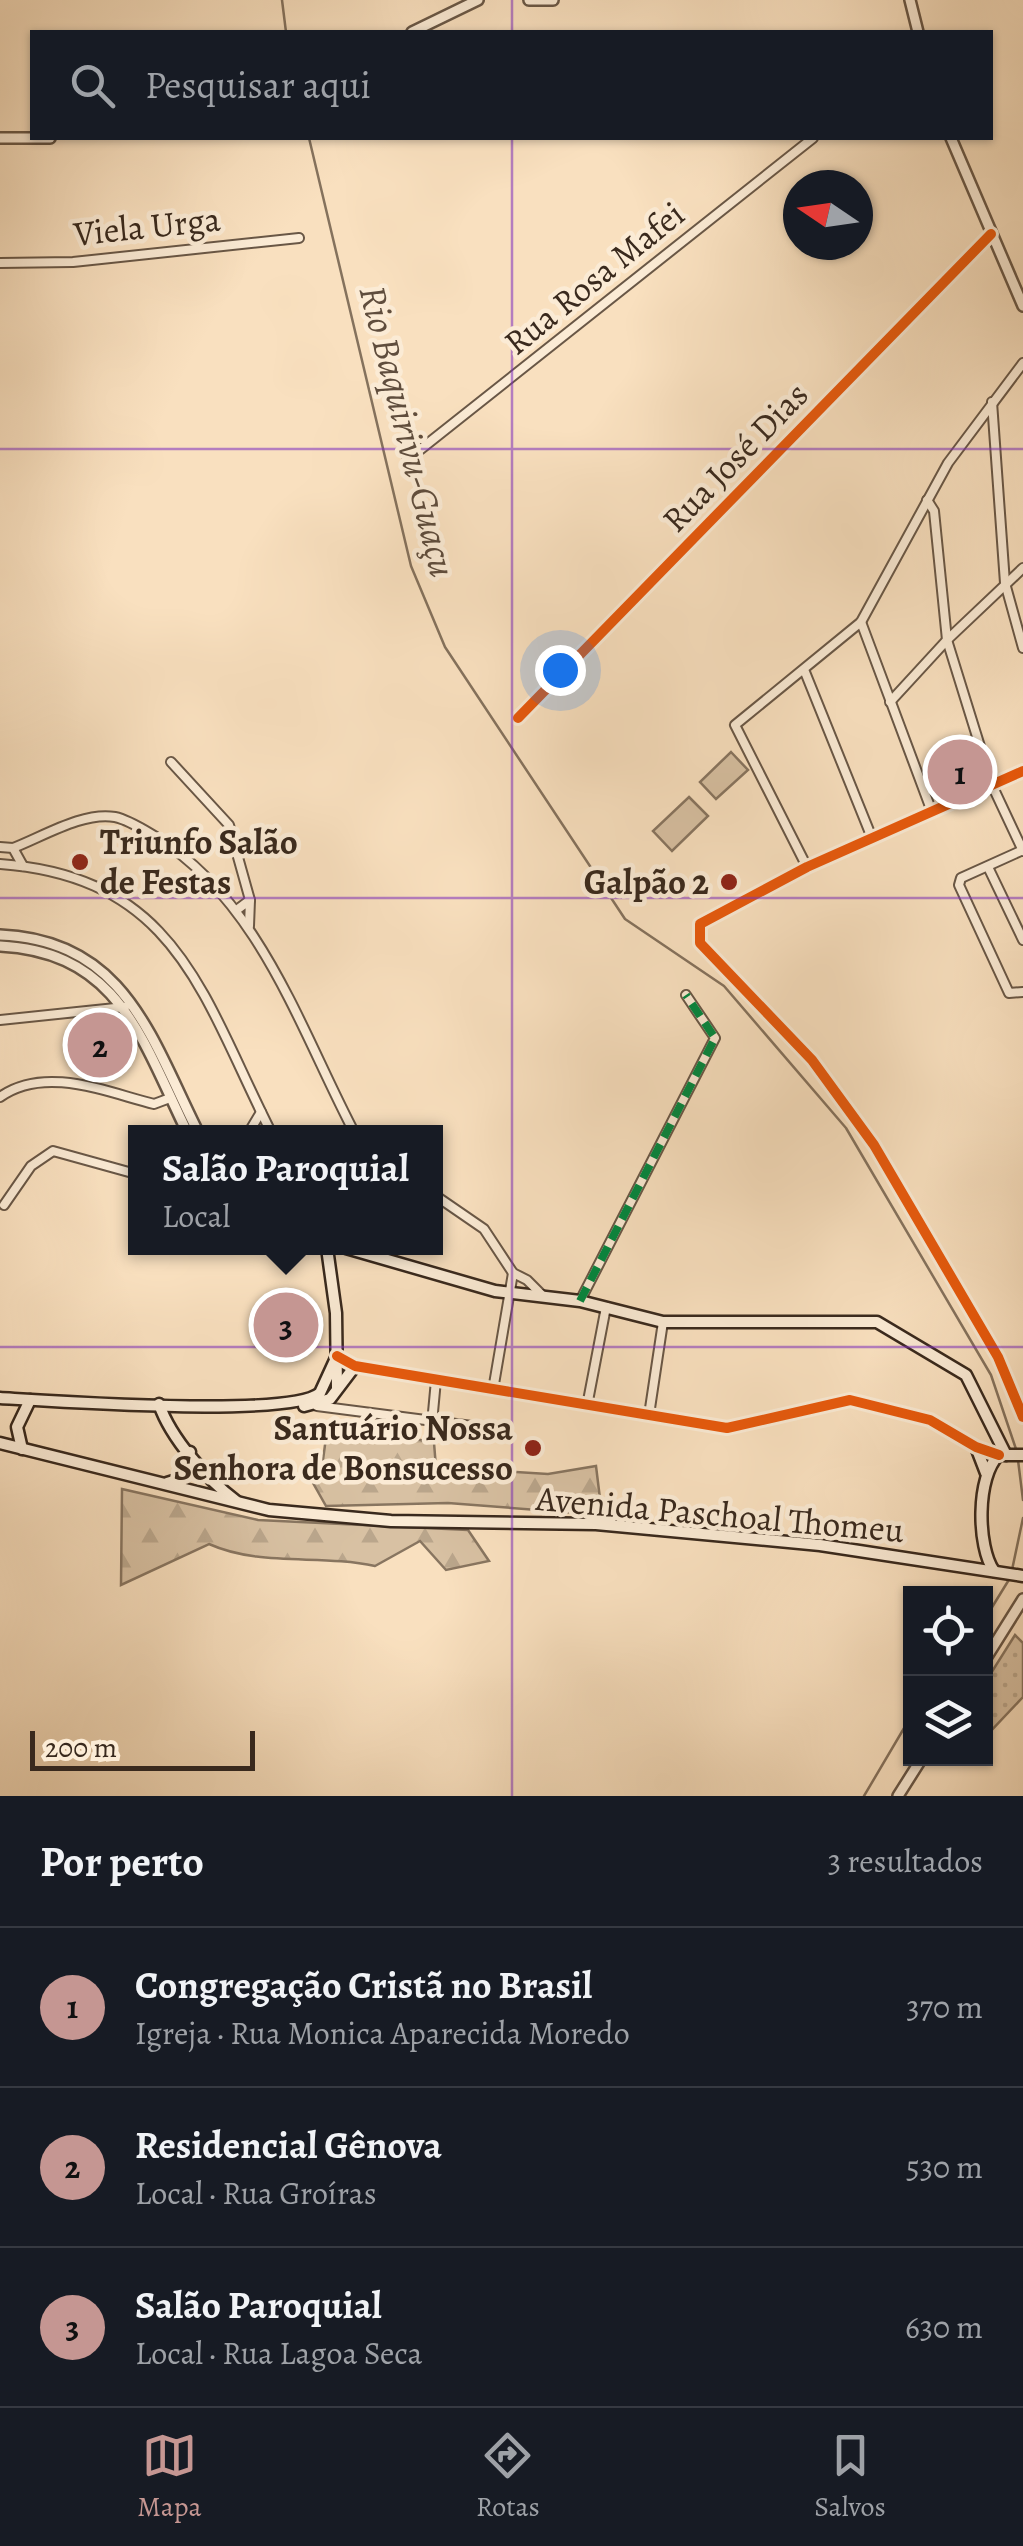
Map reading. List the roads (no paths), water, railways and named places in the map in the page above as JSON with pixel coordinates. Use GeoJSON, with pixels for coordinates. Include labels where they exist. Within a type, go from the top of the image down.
{"type":"FeatureCollection","features":[{"type":"Feature","properties":{"kind":"main road"},"geometry":{"type":"LineString","coordinates":[[328,1255],[337,1388]]}},
{"type":"Feature","properties":{"kind":"main road"},"geometry":{"type":"LineString","coordinates":[[371,1255],[508,1294],[580,1301],[662,1322],[877,1322],[966,1375],[1005,1455]]}},
{"type":"Feature","properties":{"kind":"main road"},"geometry":{"type":"LineString","coordinates":[[294,1403],[320,1394],[337,1356]]}},
{"type":"Feature","properties":{"kind":"main road"},"geometry":{"type":"LineString","coordinates":[[0,1398],[316,1406],[330,1400],[355,1366]]}},
{"type":"Feature","properties":{"kind":"main road"},"geometry":{"type":"LineString","coordinates":[[22,1449],[17,1427],[30,1400]]}},
{"type":"Feature","properties":{"kind":"main road"},"geometry":{"type":"LineString","coordinates":[[159,1404],[218,1487],[241,1504]]}},
{"type":"Feature","properties":{"kind":"main road","name":"Avenida Paschoal Thomeu"},"geometry":{"type":"LineString","coordinates":[[0,1443],[241,1504],[391,1521],[596,1524],[820,1545],[1021,1576]]}},
{"type":"Feature","properties":{"kind":"main road"},"geometry":{"type":"LineString","coordinates":[[976,1448],[986,1473],[985,1559],[997,1572]]}},
{"type":"Feature","properties":{"kind":"main road"},"geometry":{"type":"LineString","coordinates":[[161,1484],[183,1478],[190,1452]]}},
{"type":"Feature","properties":{"kind":"main road"},"geometry":{"type":"LineString","coordinates":[[986,1473],[1005,1455],[1023,1455]]}},
{"type":"Feature","properties":{"kind":"main road"},"geometry":{"type":"LineString","coordinates":[[966,1567],[979,1558],[983,1539]]}},
{"type":"Feature","properties":{"kind":"street"},"geometry":{"type":"LineString","coordinates":[[416,30],[478,0]]}},
{"type":"Feature","properties":{"kind":"street"},"geometry":{"type":"LineString","coordinates":[[529,0],[554,0]]}},
{"type":"Feature","properties":{"kind":"street"},"geometry":{"type":"LineString","coordinates":[[910,0],[918,30]]}},
{"type":"Feature","properties":{"kind":"street"},"geometry":{"type":"LineString","coordinates":[[0,138],[30,138]]}},
{"type":"Feature","properties":{"kind":"street","name":"Rua Rosa Mafei"},"geometry":{"type":"LineString","coordinates":[[408,460],[810,140]]}},
{"type":"Feature","properties":{"kind":"street"},"geometry":{"type":"LineString","coordinates":[[952,140],[1023,306]]}},
{"type":"Feature","properties":{"kind":"street","name":"Rua José Dias"},"geometry":{"type":"LineString","coordinates":[[518,718],[991,234]]}},
{"type":"Feature","properties":{"kind":"street","name":"Viela Urga"},"geometry":{"type":"LineString","coordinates":[[0,264],[73,262],[299,238]]}},
{"type":"Feature","properties":{"kind":"street"},"geometry":{"type":"LineString","coordinates":[[807,867],[735,724],[805,672],[861,622],[927,500],[992,402],[1023,363]]}},
{"type":"Feature","properties":{"kind":"street"},"geometry":{"type":"LineString","coordinates":[[992,402],[1005,584],[1023,648]]}},
{"type":"Feature","properties":{"kind":"street"},"geometry":{"type":"LineString","coordinates":[[927,500],[934,512],[946,640],[992,785],[1023,851],[959,882],[1011,996],[1023,992]]}},
{"type":"Feature","properties":{"kind":"street"},"geometry":{"type":"LineString","coordinates":[[890,702],[946,640],[1023,568]]}},
{"type":"Feature","properties":{"kind":"street"},"geometry":{"type":"LineString","coordinates":[[861,622],[932,812]]}},
{"type":"Feature","properties":{"kind":"street"},"geometry":{"type":"LineString","coordinates":[[805,672],[872,838]]}},
{"type":"Feature","properties":{"kind":"street"},"geometry":{"type":"LineString","coordinates":[[171,762],[229,825],[250,900],[249,926]]}},
{"type":"Feature","properties":{"kind":"street"},"geometry":{"type":"LineString","coordinates":[[1023,771],[807,867],[700,924],[698,932],[700,943],[812,1060],[874,1145],[998,1356],[1023,1417]]}},
{"type":"Feature","properties":{"kind":"street"},"geometry":{"type":"LineString","coordinates":[[0,847],[13,848],[73,824],[113,816],[169,845],[238,910],[249,926],[350,1125]]}},
{"type":"Feature","properties":{"kind":"street"},"geometry":{"type":"LineString","coordinates":[[13,848],[23,866]]}},
{"type":"Feature","properties":{"kind":"street"},"geometry":{"type":"LineString","coordinates":[[0,864],[73,877],[102,890],[163,932],[206,993],[268,1125]]}},
{"type":"Feature","properties":{"kind":"street"},"geometry":{"type":"LineString","coordinates":[[988,866],[1023,940]]}},
{"type":"Feature","properties":{"kind":"street"},"geometry":{"type":"LineString","coordinates":[[238,910],[250,900]]}},
{"type":"Feature","properties":{"kind":"street"},"geometry":{"type":"LineString","coordinates":[[0,935],[47,941],[74,950],[105,973],[129,1006],[194,1125]]}},
{"type":"Feature","properties":{"kind":"street"},"geometry":{"type":"LineString","coordinates":[[0,946],[36,949],[71,961],[129,1006],[184,1125]]}},
{"type":"Feature","properties":{"kind":"street"},"geometry":{"type":"LineString","coordinates":[[580,1301],[715,1038],[686,995]]}},
{"type":"Feature","properties":{"kind":"street"},"geometry":{"type":"LineString","coordinates":[[0,1020],[129,1006]]}},
{"type":"Feature","properties":{"kind":"street"},"geometry":{"type":"LineString","coordinates":[[0,1097],[23,1085],[45,1082],[154,1104],[170,1098]]}},
{"type":"Feature","properties":{"kind":"street"},"geometry":{"type":"LineString","coordinates":[[253,1125],[261,1112]]}},
{"type":"Feature","properties":{"kind":"street"},"geometry":{"type":"LineString","coordinates":[[4,1205],[20,1178],[53,1150],[128,1172]]}},
{"type":"Feature","properties":{"kind":"street"},"geometry":{"type":"LineString","coordinates":[[443,1201],[484,1230],[512,1274],[528,1280],[544,1296]]}},
{"type":"Feature","properties":{"kind":"street"},"geometry":{"type":"LineString","coordinates":[[493,1390],[512,1274]]}},
{"type":"Feature","properties":{"kind":"street"},"geometry":{"type":"LineString","coordinates":[[587,1406],[606,1307]]}},
{"type":"Feature","properties":{"kind":"street"},"geometry":{"type":"LineString","coordinates":[[650,1415],[662,1322]]}},
{"type":"Feature","properties":{"kind":"street"},"geometry":{"type":"LineString","coordinates":[[337,1356],[355,1366],[587,1406],[738,1427],[850,1400],[930,1420],[976,1448],[1005,1455]]}},
{"type":"Feature","properties":{"kind":"street"},"geometry":{"type":"LineString","coordinates":[[432,1423],[436,1380]]}},
{"type":"Feature","properties":{"kind":"street"},"geometry":{"type":"LineString","coordinates":[[337,1388],[349,1407]]}},
{"type":"Feature","properties":{"kind":"street"},"geometry":{"type":"LineString","coordinates":[[316,1406],[349,1407],[432,1423],[503,1430]]}},
{"type":"Feature","properties":{"kind":"street"},"geometry":{"type":"LineString","coordinates":[[993,1647],[1023,1599]]}},
{"type":"Feature","properties":{"kind":"street"},"geometry":{"type":"LineString","coordinates":[[898,1796],[917,1766]]}},
{"type":"Feature","properties":{"kind":"waterway","name":"Rio Baquirivu-Guaçu"},"geometry":{"type":"LineString","coordinates":[[282,0],[286,30]]}},
{"type":"Feature","properties":{"kind":"waterway","name":"Rio Baquirivu-Guaçu"},"geometry":{"type":"LineString","coordinates":[[309,140],[411,566],[445,647],[625,919],[724,986],[846,1128],[991,1375],[1017,1452]]}},
{"type":"Feature","properties":{"kind":"waterway","name":"Rio Baquirivu-Guaçu"},"geometry":{"type":"LineString","coordinates":[[1018,1460],[1023,1500]]}},
{"type":"Feature","properties":{"kind":"waterway","name":"Rio Baquirivu-Guaçu"},"geometry":{"type":"LineString","coordinates":[[1012,1570],[1023,1518]]}},
{"type":"Feature","properties":{"kind":"waterway","name":"Rio Baquirivu-Guaçu"},"geometry":{"type":"LineString","coordinates":[[993,1606],[1010,1578]]}},
{"type":"Feature","properties":{"kind":"waterway","name":"Rio Baquirivu-Guaçu"},"geometry":{"type":"LineString","coordinates":[[864,1796],[903,1730]]}},
{"type":"Feature","properties":{"kind":"place","name":"Congregação Cristã no Brasil"},"geometry":{"type":"Point","coordinates":[960,772]}},
{"type":"Feature","properties":{"kind":"place","name":"Triunfo Salão de Festas"},"geometry":{"type":"Point","coordinates":[80,862]}},
{"type":"Feature","properties":{"kind":"place","name":"Galpão 2"},"geometry":{"type":"Point","coordinates":[729,882]}},
{"type":"Feature","properties":{"kind":"place","name":"Residencial Gênova"},"geometry":{"type":"Point","coordinates":[100,1045]}},
{"type":"Feature","properties":{"kind":"place","name":"Salão Paroquial"},"geometry":{"type":"Point","coordinates":[286,1325]}},
{"type":"Feature","properties":{"kind":"place","name":"Santuário Nossa Senhora de Bonsucesso"},"geometry":{"type":"Point","coordinates":[533,1448]}}]}
